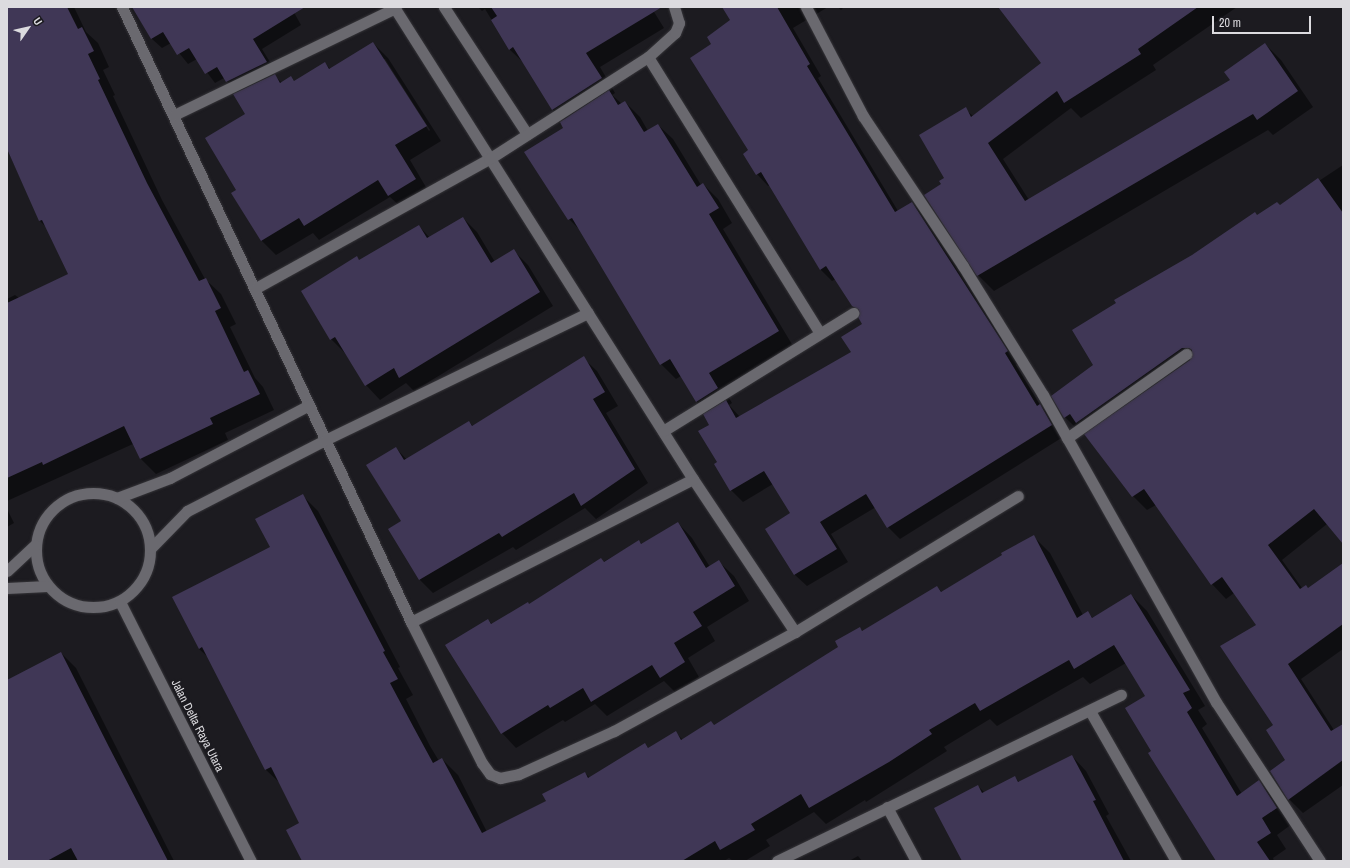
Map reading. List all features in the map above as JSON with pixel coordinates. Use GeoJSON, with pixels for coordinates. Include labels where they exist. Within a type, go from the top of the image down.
{"type":"FeatureCollection","features":[{"type":"Feature","properties":{"kind":"street"},"geometry":{"type":"LineString","coordinates":[[122,7],[256,288],[325,440],[411,622],[482,763],[490,774],[500,778],[519,774],[547,763],[614,731],[795,632],[1018,496]]}},
{"type":"Feature","properties":{"kind":"street"},"geometry":{"type":"LineString","coordinates":[[444,7],[527,134]]}},
{"type":"Feature","properties":{"kind":"street"},"geometry":{"type":"LineString","coordinates":[[256,288],[489,159],[648,57],[675,33],[679,23],[674,7]]}},
{"type":"Feature","properties":{"kind":"street"},"geometry":{"type":"LineString","coordinates":[[806,7],[863,116],[963,266],[1067,438],[1216,702],[1320,861]]}},
{"type":"Feature","properties":{"kind":"street"},"geometry":{"type":"LineString","coordinates":[[174,115],[395,8],[489,159],[693,479],[795,632]]}},
{"type":"Feature","properties":{"kind":"street"},"geometry":{"type":"LineString","coordinates":[[648,57],[820,333]]}},
{"type":"Feature","properties":{"kind":"street"},"geometry":{"type":"LineString","coordinates":[[151,548],[186,511],[325,440],[588,313]]}},
{"type":"Feature","properties":{"kind":"street"},"geometry":{"type":"LineString","coordinates":[[663,431],[853,313]]}},
{"type":"Feature","properties":{"kind":"street"},"geometry":{"type":"LineString","coordinates":[[1067,438],[1186,354]]}},
{"type":"Feature","properties":{"kind":"street"},"geometry":{"type":"LineString","coordinates":[[117,498],[170,478],[309,405]]}},
{"type":"Feature","properties":{"kind":"street"},"geometry":{"type":"LineString","coordinates":[[411,622],[693,479]]}},
{"type":"Feature","properties":{"kind":"street"},"geometry":{"type":"LineString","coordinates":[[87,493],[100,493],[117,498],[135,510],[146,528],[151,548],[148,570],[137,588],[120,602],[99,608],[78,606],[58,597],[47,586],[37,564],[35,545],[40,528],[50,512],[64,500],[87,493]]}},
{"type":"Feature","properties":{"kind":"street"},"geometry":{"type":"LineString","coordinates":[[7,571],[35,545]]}},
{"type":"Feature","properties":{"kind":"street"},"geometry":{"type":"LineString","coordinates":[[7,588],[47,586]]}},
{"type":"Feature","properties":{"kind":"street","name":"Jalan Delta Raya Utara"},"geometry":{"type":"LineString","coordinates":[[120,602],[251,861]]}},
{"type":"Feature","properties":{"kind":"street"},"geometry":{"type":"LineString","coordinates":[[777,861],[1121,695]]}},
{"type":"Feature","properties":{"kind":"street"},"geometry":{"type":"LineString","coordinates":[[1090,710],[1176,861]]}},
{"type":"Feature","properties":{"kind":"street"},"geometry":{"type":"LineString","coordinates":[[887,807],[916,861]]}},
{"type":"Feature","properties":{"kind":"building"},"geometry":{"type":"Polygon","coordinates":[[[7,7],[67,7],[78,29],[82,27],[94,51],[88,54],[100,79],[98,80],[147,183],[199,281],[206,278],[221,308],[215,311],[244,372],[248,370],[260,394],[210,418],[213,424],[140,459],[124,426],[43,465],[42,462],[7,478],[7,303],[68,274],[42,220],[39,221],[7,149],[7,7]]]}},
{"type":"Feature","properties":{"kind":"building"},"geometry":{"type":"Polygon","coordinates":[[[132,7],[305,7],[253,39],[267,62],[226,82],[217,67],[205,74],[189,48],[177,55],[163,32],[151,39],[132,7]]]}},
{"type":"Feature","properties":{"kind":"building"},"geometry":{"type":"Polygon","coordinates":[[[491,7],[662,7],[586,53],[602,78],[552,110],[513,47],[509,50],[491,20],[497,16],[491,7]]]}},
{"type":"Feature","properties":{"kind":"building"},"geometry":{"type":"Polygon","coordinates":[[[722,7],[777,7],[810,64],[807,66],[895,212],[912,202],[1008,351],[1005,353],[1037,406],[1040,404],[1052,425],[887,528],[866,494],[820,522],[837,549],[794,575],[765,529],[790,513],[764,471],[730,491],[714,464],[717,462],[698,431],[709,425],[703,414],[726,400],[736,418],[851,352],[841,337],[862,324],[858,317],[859,310],[852,306],[826,266],[820,270],[761,172],[756,175],[743,154],[748,150],[690,58],[711,44],[707,37],[730,20],[722,7]]]}},
{"type":"Feature","properties":{"kind":"building"},"geometry":{"type":"Polygon","coordinates":[[[998,7],[1198,7],[1138,49],[1141,54],[1064,103],[1057,91],[988,143],[1025,201],[1230,80],[1224,72],[1265,43],[1298,91],[1257,120],[1253,114],[977,276],[924,195],[941,184],[939,181],[944,178],[919,135],[966,107],[971,117],[1041,63],[998,7]]]}},
{"type":"Feature","properties":{"kind":"building"},"geometry":{"type":"Polygon","coordinates":[[[373,42],[427,126],[395,145],[416,179],[388,196],[378,180],[304,226],[299,218],[261,241],[231,193],[236,190],[205,138],[245,114],[233,94],[275,74],[280,83],[291,76],[294,81],[325,62],[329,69],[373,42]]]}},
{"type":"Feature","properties":{"kind":"building"},"geometry":{"type":"Polygon","coordinates":[[[609,90],[618,105],[625,101],[644,132],[658,124],[697,187],[703,183],[719,208],[709,214],[779,331],[709,373],[718,388],[696,402],[670,359],[660,365],[572,218],[568,220],[524,152],[563,128],[560,122],[609,90]]]}},
{"type":"Feature","properties":{"kind":"building"},"geometry":{"type":"Polygon","coordinates":[[[1318,178],[1343,213],[1343,544],[1314,509],[1268,545],[1300,589],[1306,585],[1308,588],[1343,563],[1343,624],[1288,664],[1331,731],[1343,724],[1343,760],[1288,800],[1270,771],[1285,760],[1266,730],[1273,725],[1220,646],[1256,625],[1222,577],[1211,585],[1144,489],[1132,497],[1084,434],[1190,360],[1192,350],[1189,348],[1182,348],[1076,423],[1070,414],[1064,418],[1051,396],[1093,365],[1072,330],[1116,303],[1114,300],[1192,255],[1255,212],[1257,215],[1277,202],[1280,205],[1318,178]]]}},
{"type":"Feature","properties":{"kind":"building"},"geometry":{"type":"Polygon","coordinates":[[[463,217],[491,263],[514,249],[540,292],[399,378],[394,368],[365,386],[335,337],[330,340],[301,291],[357,256],[359,260],[419,225],[427,238],[463,217]]]}},
{"type":"Feature","properties":{"kind":"building"},"geometry":{"type":"Polygon","coordinates":[[[584,356],[605,392],[593,399],[635,469],[581,506],[574,493],[502,537],[499,533],[419,580],[388,529],[401,521],[366,465],[396,447],[404,460],[469,421],[472,426],[584,356]]]}},
{"type":"Feature","properties":{"kind":"building"},"geometry":{"type":"Polygon","coordinates":[[[303,494],[385,651],[383,652],[398,679],[390,683],[433,763],[442,758],[482,833],[546,801],[542,794],[585,772],[588,778],[645,743],[648,748],[676,731],[681,740],[711,721],[714,725],[838,647],[835,641],[860,627],[862,631],[937,586],[941,592],[1002,555],[1001,553],[1034,535],[1077,618],[1088,611],[1092,618],[1131,594],[1190,690],[1183,693],[1192,708],[1187,712],[1237,796],[1259,780],[1277,808],[1262,818],[1271,833],[1257,842],[1270,861],[1216,861],[1148,753],[1151,751],[1125,708],[1145,696],[1114,645],[1074,669],[1069,660],[980,711],[975,703],[929,730],[932,734],[889,762],[809,808],[801,794],[751,824],[755,830],[720,850],[715,841],[682,861],[302,861],[286,830],[299,823],[271,767],[265,770],[202,647],[199,649],[172,597],[270,547],[255,519],[303,494]]]}},
{"type":"Feature","properties":{"kind":"building"},"geometry":{"type":"Polygon","coordinates":[[[678,522],[706,568],[719,560],[735,586],[693,612],[702,626],[674,643],[685,662],[660,678],[652,665],[591,702],[583,688],[550,708],[548,705],[501,734],[445,645],[488,619],[491,624],[528,602],[529,604],[601,558],[604,562],[639,540],[641,544],[678,522]]]}},
{"type":"Feature","properties":{"kind":"building"},"geometry":{"type":"Polygon","coordinates":[[[61,652],[168,861],[78,861],[71,848],[47,861],[7,861],[7,680],[61,652]]]}},
{"type":"Feature","properties":{"kind":"building"},"geometry":{"type":"Polygon","coordinates":[[[1072,755],[1096,800],[1093,801],[1124,861],[962,861],[934,808],[978,785],[982,793],[1015,776],[1018,782],[1072,755]]]}}]}
